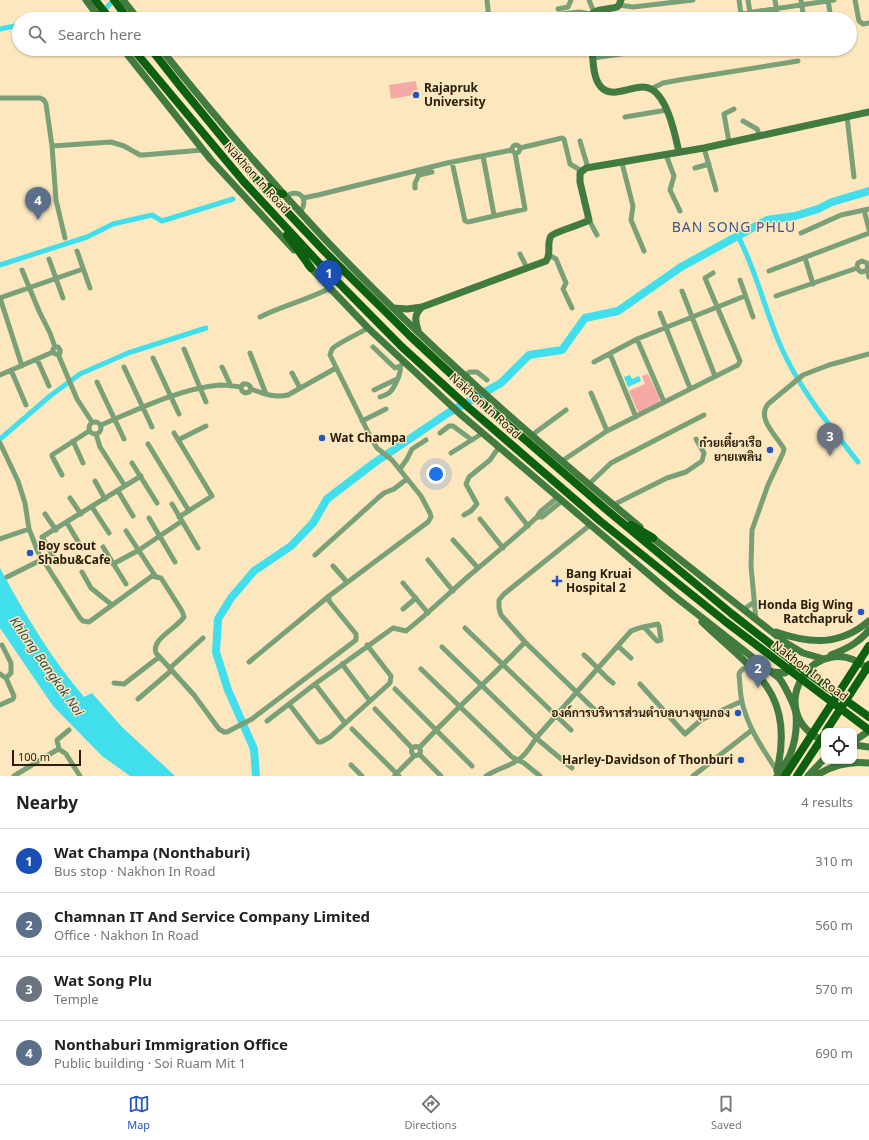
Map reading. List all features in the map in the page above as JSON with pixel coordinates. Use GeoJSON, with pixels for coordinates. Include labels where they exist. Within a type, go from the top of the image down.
{"type":"FeatureCollection","features":[{"type":"Feature","properties":{"kind":"main road"},"geometry":{"type":"LineString","coordinates":[[86,0],[100,12]]}},
{"type":"Feature","properties":{"kind":"main road"},"geometry":{"type":"LineString","coordinates":[[95,0],[101,12]]}},
{"type":"Feature","properties":{"kind":"main road"},"geometry":{"type":"LineString","coordinates":[[118,2],[124,12]]}},
{"type":"Feature","properties":{"kind":"main road"},"geometry":{"type":"LineString","coordinates":[[118,2],[130,12]]}},
{"type":"Feature","properties":{"kind":"main road"},"geometry":{"type":"LineString","coordinates":[[601,12],[615,8],[620,2]]}},
{"type":"Feature","properties":{"kind":"main road","name":"Nakhon In Road"},"geometry":{"type":"LineString","coordinates":[[129,56],[211,160],[402,364],[673,595],[771,671],[783,683],[802,725],[811,735],[821,740]]}},
{"type":"Feature","properties":{"kind":"main road","name":"Nakhon In Road"},"geometry":{"type":"LineString","coordinates":[[140,56],[216,150],[272,213],[318,262],[402,346],[460,400],[600,521],[726,622],[869,730]]}},
{"type":"Feature","properties":{"kind":"main road","name":"Nakhon In Road"},"geometry":{"type":"LineString","coordinates":[[156,56],[256,179],[367,294],[471,393],[610,508],[732,614],[805,671],[869,717]]}},
{"type":"Feature","properties":{"kind":"main road","name":"Nakhon In Road"},"geometry":{"type":"LineString","coordinates":[[167,56],[219,120],[284,195],[393,308],[489,397],[589,484],[610,508]]}},
{"type":"Feature","properties":{"kind":"main road"},"geometry":{"type":"LineString","coordinates":[[592,56],[597,80],[601,88],[613,92],[642,88],[651,89],[659,97],[667,110],[679,152]]}},
{"type":"Feature","properties":{"kind":"main road"},"geometry":{"type":"LineString","coordinates":[[393,308],[406,309],[422,307],[546,261],[549,255],[548,244],[551,236],[571,229],[589,220],[580,182],[580,174],[585,170],[704,148],[869,112]]}},
{"type":"Feature","properties":{"kind":"main road"},"geometry":{"type":"LineString","coordinates":[[256,179],[260,180],[276,193],[284,195]]}},
{"type":"Feature","properties":{"kind":"main road"},"geometry":{"type":"LineString","coordinates":[[272,213],[311,268]]}},
{"type":"Feature","properties":{"kind":"main road"},"geometry":{"type":"LineString","coordinates":[[419,332],[415,317],[417,311],[422,307]]}},
{"type":"Feature","properties":{"kind":"main road"},"geometry":{"type":"LineString","coordinates":[[610,508],[653,538]]}},
{"type":"Feature","properties":{"kind":"main road","name":"Nakhon In Road"},"geometry":{"type":"LineString","coordinates":[[653,538],[786,643],[803,653],[824,659]]}},
{"type":"Feature","properties":{"kind":"main road"},"geometry":{"type":"LineString","coordinates":[[673,595],[753,668],[767,686],[779,712],[782,727],[782,741],[776,774]]}},
{"type":"Feature","properties":{"kind":"main road"},"geometry":{"type":"LineString","coordinates":[[768,630],[818,642],[831,641],[848,634],[869,621]]}},
{"type":"Feature","properties":{"kind":"main road"},"geometry":{"type":"LineString","coordinates":[[776,774],[790,756],[793,746],[796,713],[795,696],[798,682],[803,674],[812,665],[850,647],[861,640],[869,630]]}},
{"type":"Feature","properties":{"kind":"main road"},"geometry":{"type":"LineString","coordinates":[[771,671],[785,673],[792,668],[794,658],[786,643]]}},
{"type":"Feature","properties":{"kind":"main road"},"geometry":{"type":"LineString","coordinates":[[785,776],[869,646]]}},
{"type":"Feature","properties":{"kind":"main road"},"geometry":{"type":"LineString","coordinates":[[824,659],[837,657],[851,658],[863,664],[869,670]]}},
{"type":"Feature","properties":{"kind":"main road"},"geometry":{"type":"LineString","coordinates":[[828,728],[869,665]]}},
{"type":"Feature","properties":{"kind":"main road"},"geometry":{"type":"LineString","coordinates":[[857,739],[869,730]]}},
{"type":"Feature","properties":{"kind":"main road"},"geometry":{"type":"LineString","coordinates":[[797,776],[821,740]]}},
{"type":"Feature","properties":{"kind":"main road"},"geometry":{"type":"LineString","coordinates":[[857,745],[869,747]]}},
{"type":"Feature","properties":{"kind":"main road"},"geometry":{"type":"LineString","coordinates":[[808,776],[821,763]]}},
{"type":"Feature","properties":{"kind":"main road"},"geometry":{"type":"LineString","coordinates":[[816,776],[825,770],[845,764],[869,763]]}},
{"type":"Feature","properties":{"kind":"street"},"geometry":{"type":"LineString","coordinates":[[487,0],[488,12]]}},
{"type":"Feature","properties":{"kind":"street"},"geometry":{"type":"LineString","coordinates":[[558,9],[568,7],[571,0]]}},
{"type":"Feature","properties":{"kind":"street"},"geometry":{"type":"LineString","coordinates":[[589,0],[591,12]]}},
{"type":"Feature","properties":{"kind":"street"},"geometry":{"type":"LineString","coordinates":[[620,2],[633,7],[693,0]]}},
{"type":"Feature","properties":{"kind":"street"},"geometry":{"type":"LineString","coordinates":[[739,0],[741,12]]}},
{"type":"Feature","properties":{"kind":"street"},"geometry":{"type":"LineString","coordinates":[[748,0],[750,12]]}},
{"type":"Feature","properties":{"kind":"street"},"geometry":{"type":"LineString","coordinates":[[775,0],[777,12]]}},
{"type":"Feature","properties":{"kind":"street"},"geometry":{"type":"LineString","coordinates":[[765,12],[802,2],[830,0],[831,12]]}},
{"type":"Feature","properties":{"kind":"street"},"geometry":{"type":"LineString","coordinates":[[855,0],[859,21],[863,24],[869,23]]}},
{"type":"Feature","properties":{"kind":"street"},"geometry":{"type":"LineString","coordinates":[[802,2],[803,12]]}},
{"type":"Feature","properties":{"kind":"street"},"geometry":{"type":"LineString","coordinates":[[651,89],[663,83],[798,61]]}},
{"type":"Feature","properties":{"kind":"street"},"geometry":{"type":"LineString","coordinates":[[0,98],[40,98],[44,100],[46,104],[52,146],[56,200],[65,238]]}},
{"type":"Feature","properties":{"kind":"street"},"geometry":{"type":"LineString","coordinates":[[729,142],[724,114],[734,109]]}},
{"type":"Feature","properties":{"kind":"street"},"geometry":{"type":"LineString","coordinates":[[625,117],[667,110]]}},
{"type":"Feature","properties":{"kind":"street"},"geometry":{"type":"LineString","coordinates":[[847,117],[854,177]]}},
{"type":"Feature","properties":{"kind":"street"},"geometry":{"type":"LineString","coordinates":[[743,121],[757,129],[760,136]]}},
{"type":"Feature","properties":{"kind":"street"},"geometry":{"type":"LineString","coordinates":[[452,162],[465,220],[468,222],[525,209],[513,147],[516,145],[520,148],[562,138],[564,139],[570,164],[585,170]]}},
{"type":"Feature","properties":{"kind":"street"},"geometry":{"type":"LineString","coordinates":[[580,141],[585,170]]}},
{"type":"Feature","properties":{"kind":"street"},"geometry":{"type":"LineString","coordinates":[[52,146],[111,142],[124,146],[140,155],[203,150]]}},
{"type":"Feature","properties":{"kind":"street"},"geometry":{"type":"LineString","coordinates":[[704,148],[716,190]]}},
{"type":"Feature","properties":{"kind":"street"},"geometry":{"type":"LineString","coordinates":[[303,198],[418,173],[452,162],[514,151]]}},
{"type":"Feature","properties":{"kind":"street"},"geometry":{"type":"LineString","coordinates":[[666,155],[674,176],[670,190],[680,211]]}},
{"type":"Feature","properties":{"kind":"street"},"geometry":{"type":"LineString","coordinates":[[483,156],[494,215]]}},
{"type":"Feature","properties":{"kind":"street"},"geometry":{"type":"LineString","coordinates":[[622,163],[633,206],[631,220],[644,251]]}},
{"type":"Feature","properties":{"kind":"street"},"geometry":{"type":"LineString","coordinates":[[695,168],[709,164]]}},
{"type":"Feature","properties":{"kind":"street"},"geometry":{"type":"LineString","coordinates":[[418,173],[432,172]]}},
{"type":"Feature","properties":{"kind":"street"},"geometry":{"type":"LineString","coordinates":[[415,188],[418,173]]}},
{"type":"Feature","properties":{"kind":"street"},"geometry":{"type":"LineString","coordinates":[[284,195],[298,193],[303,198],[304,208],[300,212]]}},
{"type":"Feature","properties":{"kind":"street"},"geometry":{"type":"LineString","coordinates":[[801,233],[841,215],[866,209],[869,228]]}},
{"type":"Feature","properties":{"kind":"street"},"geometry":{"type":"LineString","coordinates":[[589,220],[596,234]]}},
{"type":"Feature","properties":{"kind":"street"},"geometry":{"type":"LineString","coordinates":[[769,271],[869,233]]}},
{"type":"Feature","properties":{"kind":"street"},"geometry":{"type":"LineString","coordinates":[[77,251],[90,288]]}},
{"type":"Feature","properties":{"kind":"street"},"geometry":{"type":"LineString","coordinates":[[520,254],[527,268]]}},
{"type":"Feature","properties":{"kind":"street"},"geometry":{"type":"LineString","coordinates":[[549,255],[556,259],[566,283],[563,287],[563,292],[572,308]]}},
{"type":"Feature","properties":{"kind":"street"},"geometry":{"type":"LineString","coordinates":[[804,258],[812,284]]}},
{"type":"Feature","properties":{"kind":"street"},"geometry":{"type":"LineString","coordinates":[[49,260],[63,298]]}},
{"type":"Feature","properties":{"kind":"street"},"geometry":{"type":"LineString","coordinates":[[857,268],[860,261],[868,261],[866,270],[869,277]]}},
{"type":"Feature","properties":{"kind":"street"},"geometry":{"type":"LineString","coordinates":[[776,296],[857,268]]}},
{"type":"Feature","properties":{"kind":"street"},"geometry":{"type":"LineString","coordinates":[[857,268],[862,272],[866,270]]}},
{"type":"Feature","properties":{"kind":"street"},"geometry":{"type":"LineString","coordinates":[[22,366],[0,298],[83,269]]}},
{"type":"Feature","properties":{"kind":"street"},"geometry":{"type":"LineString","coordinates":[[22,270],[65,373],[92,422]]}},
{"type":"Feature","properties":{"kind":"street"},"geometry":{"type":"LineString","coordinates":[[562,461],[607,431],[738,365],[740,361],[705,278],[713,273]]}},
{"type":"Feature","properties":{"kind":"street"},"geometry":{"type":"LineString","coordinates":[[740,280],[753,317]]}},
{"type":"Feature","properties":{"kind":"street"},"geometry":{"type":"LineString","coordinates":[[260,317],[273,310],[316,295],[330,288]]}},
{"type":"Feature","properties":{"kind":"street"},"geometry":{"type":"LineString","coordinates":[[682,291],[715,376]]}},
{"type":"Feature","properties":{"kind":"street"},"geometry":{"type":"LineString","coordinates":[[594,362],[637,339],[745,296]]}},
{"type":"Feature","properties":{"kind":"street"},"geometry":{"type":"LineString","coordinates":[[660,313],[690,388]]}},
{"type":"Feature","properties":{"kind":"street"},"geometry":{"type":"LineString","coordinates":[[249,662],[335,591],[428,522],[431,517],[430,512],[420,496],[400,469],[392,460],[377,448],[362,421],[330,355],[332,349],[368,328]]}},
{"type":"Feature","properties":{"kind":"street"},"geometry":{"type":"LineString","coordinates":[[637,339],[664,402]]}},
{"type":"Feature","properties":{"kind":"street"},"geometry":{"type":"LineString","coordinates":[[373,347],[395,368],[402,364]]}},
{"type":"Feature","properties":{"kind":"street"},"geometry":{"type":"LineString","coordinates":[[184,349],[206,402]]}},
{"type":"Feature","properties":{"kind":"street"},"geometry":{"type":"LineString","coordinates":[[0,375],[55,351]]}},
{"type":"Feature","properties":{"kind":"street"},"geometry":{"type":"LineString","coordinates":[[250,353],[266,394]]}},
{"type":"Feature","properties":{"kind":"street"},"geometry":{"type":"LineString","coordinates":[[610,354],[636,417]]}},
{"type":"Feature","properties":{"kind":"street"},"geometry":{"type":"LineString","coordinates":[[757,621],[751,566],[752,530],[764,494],[784,449],[763,417],[764,409],[768,404],[803,376],[829,365],[869,354]]}},
{"type":"Feature","properties":{"kind":"street"},"geometry":{"type":"LineString","coordinates":[[153,358],[179,414]]}},
{"type":"Feature","properties":{"kind":"street"},"geometry":{"type":"LineString","coordinates":[[37,359],[49,386]]}},
{"type":"Feature","properties":{"kind":"street"},"geometry":{"type":"LineString","coordinates":[[380,397],[389,394],[393,390],[402,364]]}},
{"type":"Feature","properties":{"kind":"street"},"geometry":{"type":"LineString","coordinates":[[124,367],[152,427]]}},
{"type":"Feature","properties":{"kind":"street"},"geometry":{"type":"LineString","coordinates":[[222,367],[232,386]]}},
{"type":"Feature","properties":{"kind":"street"},"geometry":{"type":"LineString","coordinates":[[101,425],[171,397],[221,385],[241,387],[242,391],[245,393],[249,392],[251,389],[280,397],[288,395],[336,368]]}},
{"type":"Feature","properties":{"kind":"street"},"geometry":{"type":"LineString","coordinates":[[11,370],[26,405]]}},
{"type":"Feature","properties":{"kind":"street"},"geometry":{"type":"LineString","coordinates":[[465,375],[470,372],[477,372],[487,380]]}},
{"type":"Feature","properties":{"kind":"street"},"geometry":{"type":"LineString","coordinates":[[292,373],[300,388]]}},
{"type":"Feature","properties":{"kind":"street"},"geometry":{"type":"LineString","coordinates":[[374,390],[397,379]]}},
{"type":"Feature","properties":{"kind":"street"},"geometry":{"type":"LineString","coordinates":[[98,382],[124,440]]}},
{"type":"Feature","properties":{"kind":"street"},"geometry":{"type":"LineString","coordinates":[[591,393],[607,431]]}},
{"type":"Feature","properties":{"kind":"street"},"geometry":{"type":"LineString","coordinates":[[362,421],[386,409]]}},
{"type":"Feature","properties":{"kind":"street"},"geometry":{"type":"LineString","coordinates":[[532,435],[566,410]]}},
{"type":"Feature","properties":{"kind":"street"},"geometry":{"type":"LineString","coordinates":[[589,484],[611,463],[704,415]]}},
{"type":"Feature","properties":{"kind":"street"},"geometry":{"type":"LineString","coordinates":[[92,422],[97,421],[101,425],[102,430],[96,434]]}},
{"type":"Feature","properties":{"kind":"street"},"geometry":{"type":"LineString","coordinates":[[62,475],[52,454],[89,430],[89,426],[92,422]]}},
{"type":"Feature","properties":{"kind":"street"},"geometry":{"type":"LineString","coordinates":[[178,440],[206,426]]}},
{"type":"Feature","properties":{"kind":"street"},"geometry":{"type":"LineString","coordinates":[[440,433],[449,426],[453,426],[472,440]]}},
{"type":"Feature","properties":{"kind":"street"},"geometry":{"type":"LineString","coordinates":[[89,430],[96,434],[100,447],[125,486]]}},
{"type":"Feature","properties":{"kind":"street"},"geometry":{"type":"LineString","coordinates":[[113,564],[139,550],[160,536],[189,511],[212,496],[174,433]]}},
{"type":"Feature","properties":{"kind":"street"},"geometry":{"type":"LineString","coordinates":[[451,453],[483,433]]}},
{"type":"Feature","properties":{"kind":"street"},"geometry":{"type":"LineString","coordinates":[[610,508],[667,478],[686,472],[696,466],[702,461],[704,453],[696,439]]}},
{"type":"Feature","properties":{"kind":"street"},"geometry":{"type":"LineString","coordinates":[[400,469],[407,460],[412,449],[426,440]]}},
{"type":"Feature","properties":{"kind":"street"},"geometry":{"type":"LineString","coordinates":[[73,441],[83,463]]}},
{"type":"Feature","properties":{"kind":"street"},"geometry":{"type":"LineString","coordinates":[[0,443],[18,481],[25,503],[29,529],[38,552],[83,621],[89,622],[152,576],[161,578],[184,617],[158,641],[155,651],[194,695],[221,731],[227,732],[252,719],[356,640],[356,634],[329,601],[329,596]]}},
{"type":"Feature","properties":{"kind":"street"},"geometry":{"type":"LineString","coordinates":[[148,444],[189,511]]}},
{"type":"Feature","properties":{"kind":"street"},"geometry":{"type":"LineString","coordinates":[[464,515],[471,511],[477,504],[466,484],[467,479],[490,460],[499,446]]}},
{"type":"Feature","properties":{"kind":"street"},"geometry":{"type":"LineString","coordinates":[[132,463],[157,503]]}},
{"type":"Feature","properties":{"kind":"street"},"geometry":{"type":"LineString","coordinates":[[57,563],[42,538],[141,476]]}},
{"type":"Feature","properties":{"kind":"street"},"geometry":{"type":"LineString","coordinates":[[314,554],[384,493],[394,489],[407,479]]}},
{"type":"Feature","properties":{"kind":"street"},"geometry":{"type":"LineString","coordinates":[[94,481],[106,499]]}},
{"type":"Feature","properties":{"kind":"street"},"geometry":{"type":"LineString","coordinates":[[118,491],[133,516]]}},
{"type":"Feature","properties":{"kind":"street"},"geometry":{"type":"LineString","coordinates":[[70,498],[81,514]]}},
{"type":"Feature","properties":{"kind":"street"},"geometry":{"type":"LineString","coordinates":[[507,499],[528,526]]}},
{"type":"Feature","properties":{"kind":"street"},"geometry":{"type":"LineString","coordinates":[[268,721],[379,637],[393,628],[406,631],[538,517],[542,517],[560,499]]}},
{"type":"Feature","properties":{"kind":"street"},"geometry":{"type":"LineString","coordinates":[[172,504],[198,548]]}},
{"type":"Feature","properties":{"kind":"street"},"geometry":{"type":"LineString","coordinates":[[92,507],[108,533]]}},
{"type":"Feature","properties":{"kind":"street"},"geometry":{"type":"LineString","coordinates":[[45,514],[56,530]]}},
{"type":"Feature","properties":{"kind":"street"},"geometry":{"type":"LineString","coordinates":[[149,518],[175,562]]}},
{"type":"Feature","properties":{"kind":"street"},"geometry":{"type":"LineString","coordinates":[[480,519],[503,548]]}},
{"type":"Feature","properties":{"kind":"street"},"geometry":{"type":"LineString","coordinates":[[67,523],[82,548]]}},
{"type":"Feature","properties":{"kind":"street"},"geometry":{"type":"LineString","coordinates":[[590,525],[504,594],[499,600],[498,608],[501,615],[525,642],[596,711]]}},
{"type":"Feature","properties":{"kind":"street"},"geometry":{"type":"LineString","coordinates":[[0,539],[29,529]]}},
{"type":"Feature","properties":{"kind":"street"},"geometry":{"type":"LineString","coordinates":[[126,531],[156,577]]}},
{"type":"Feature","properties":{"kind":"street"},"geometry":{"type":"LineString","coordinates":[[453,540],[478,568]]}},
{"type":"Feature","properties":{"kind":"street"},"geometry":{"type":"LineString","coordinates":[[102,547],[126,584]]}},
{"type":"Feature","properties":{"kind":"street"},"geometry":{"type":"LineString","coordinates":[[7,577],[43,559]]}},
{"type":"Feature","properties":{"kind":"street"},"geometry":{"type":"LineString","coordinates":[[428,560],[453,591]]}},
{"type":"Feature","properties":{"kind":"street"},"geometry":{"type":"LineString","coordinates":[[333,566],[347,582]]}},
{"type":"Feature","properties":{"kind":"street"},"geometry":{"type":"LineString","coordinates":[[82,572],[91,588],[112,605]]}},
{"type":"Feature","properties":{"kind":"street"},"geometry":{"type":"LineString","coordinates":[[403,583],[428,613]]}},
{"type":"Feature","properties":{"kind":"street"},"geometry":{"type":"LineString","coordinates":[[403,609],[416,598]]}},
{"type":"Feature","properties":{"kind":"street"},"geometry":{"type":"LineString","coordinates":[[743,610],[754,602]]}},
{"type":"Feature","properties":{"kind":"street"},"geometry":{"type":"LineString","coordinates":[[486,776],[494,770],[518,760],[631,631],[644,627]]}},
{"type":"Feature","properties":{"kind":"street"},"geometry":{"type":"LineString","coordinates":[[465,628],[571,730]]}},
{"type":"Feature","properties":{"kind":"street"},"geometry":{"type":"LineString","coordinates":[[138,699],[203,638]]}},
{"type":"Feature","properties":{"kind":"street"},"geometry":{"type":"LineString","coordinates":[[352,729],[397,775],[420,751],[419,748],[435,730],[503,666],[525,642]]}},
{"type":"Feature","properties":{"kind":"street"},"geometry":{"type":"LineString","coordinates":[[289,704],[318,742],[330,737],[390,683],[391,676],[369,644]]}},
{"type":"Feature","properties":{"kind":"street"},"geometry":{"type":"LineString","coordinates":[[2,645],[11,663],[11,673],[6,678]]}},
{"type":"Feature","properties":{"kind":"street"},"geometry":{"type":"LineString","coordinates":[[618,646],[632,658]]}},
{"type":"Feature","properties":{"kind":"street"},"geometry":{"type":"LineString","coordinates":[[442,647],[536,738],[572,768]]}},
{"type":"Feature","properties":{"kind":"street"},"geometry":{"type":"LineString","coordinates":[[584,655],[601,674],[613,683]]}},
{"type":"Feature","properties":{"kind":"street"},"geometry":{"type":"LineString","coordinates":[[114,683],[124,684],[159,657]]}},
{"type":"Feature","properties":{"kind":"street"},"geometry":{"type":"LineString","coordinates":[[342,664],[370,701]]}},
{"type":"Feature","properties":{"kind":"street"},"geometry":{"type":"LineString","coordinates":[[771,671],[744,668],[740,674],[742,701],[748,721],[776,774]]}},
{"type":"Feature","properties":{"kind":"street"},"geometry":{"type":"LineString","coordinates":[[421,669],[512,757],[524,763],[540,776]]}},
{"type":"Feature","properties":{"kind":"street"},"geometry":{"type":"LineString","coordinates":[[0,674],[6,678],[10,685],[13,698],[0,705]]}},
{"type":"Feature","properties":{"kind":"street"},"geometry":{"type":"LineString","coordinates":[[315,684],[346,723]]}},
{"type":"Feature","properties":{"kind":"street"},"geometry":{"type":"LineString","coordinates":[[640,684],[685,734],[701,720],[742,701]]}},
{"type":"Feature","properties":{"kind":"street"},"geometry":{"type":"LineString","coordinates":[[394,690],[472,766]]}},
{"type":"Feature","properties":{"kind":"street"},"geometry":{"type":"LineString","coordinates":[[375,709],[412,748],[411,751],[441,776]]}},
{"type":"Feature","properties":{"kind":"street"},"geometry":{"type":"LineString","coordinates":[[69,730],[57,740],[59,749],[66,754],[80,776]]}},
{"type":"Feature","properties":{"kind":"street"},"geometry":{"type":"LineString","coordinates":[[693,776],[752,730]]}},
{"type":"Feature","properties":{"kind":"street"},"geometry":{"type":"LineString","coordinates":[[412,748],[415,746],[419,748]]}},
{"type":"Feature","properties":{"kind":"street"},"geometry":{"type":"LineString","coordinates":[[14,776],[55,750],[59,749]]}},
{"type":"Feature","properties":{"kind":"street"},"geometry":{"type":"LineString","coordinates":[[351,765],[362,776]]}},
{"type":"Feature","properties":{"kind":"shaded area"},"geometry":{"type":"Polygon","coordinates":[[[416,81],[418,94],[391,99],[389,85],[416,81]]]}},
{"type":"Feature","properties":{"kind":"shaded area"},"geometry":{"type":"Polygon","coordinates":[[[648,374],[659,397],[660,403],[639,414],[629,391],[645,384],[642,376],[648,374]]]}},
{"type":"Feature","properties":{"kind":"water"},"geometry":{"type":"Polygon","coordinates":[[[630,375],[632,379],[639,376],[641,381],[628,387],[624,377],[630,375]]]}},
{"type":"Feature","properties":{"kind":"water","name":"Khlong Bangkok Noi"},"geometry":{"type":"Polygon","coordinates":[[[0,568],[39,635],[60,667],[84,697],[92,693],[122,727],[175,776],[130,776],[102,756],[53,706],[0,628],[0,568]]]}},
{"type":"Feature","properties":{"kind":"waterway"},"geometry":{"type":"LineString","coordinates":[[102,12],[114,0]]}},
{"type":"Feature","properties":{"kind":"waterway"},"geometry":{"type":"LineString","coordinates":[[0,29],[12,26]]}},
{"type":"Feature","properties":{"kind":"waterway"},"geometry":{"type":"LineString","coordinates":[[256,776],[254,749],[228,690],[216,652],[218,619],[231,598],[254,571],[291,546],[313,523],[327,499],[374,463],[448,413],[501,383],[529,355],[562,350],[585,318],[618,311],[681,267],[767,220],[795,216],[818,209],[832,202],[869,191]]}},
{"type":"Feature","properties":{"kind":"waterway"},"geometry":{"type":"LineString","coordinates":[[0,265],[87,237],[113,224],[152,215],[162,221],[233,199]]}},
{"type":"Feature","properties":{"kind":"waterway"},"geometry":{"type":"LineString","coordinates":[[738,236],[745,250],[782,349],[807,394],[858,462]]}},
{"type":"Feature","properties":{"kind":"waterway"},"geometry":{"type":"LineString","coordinates":[[0,439],[50,396],[80,374],[128,353],[206,328]]}},
{"type":"Feature","properties":{"kind":"place","name":"Rajapruk University"},"geometry":{"type":"Point","coordinates":[416,95]}},
{"type":"Feature","properties":{"kind":"place","name":"Nonthaburi Immigration Office"},"geometry":{"type":"Point","coordinates":[38,220]}},
{"type":"Feature","properties":{"kind":"place","name":"Wat Champa (Nonthaburi)"},"geometry":{"type":"Point","coordinates":[329,293]}},
{"type":"Feature","properties":{"kind":"place","name":"Wat Champa"},"geometry":{"type":"Point","coordinates":[322,438]}},
{"type":"Feature","properties":{"kind":"place","name":"ก๋วยเตี๋ยวเรือ ยายเพลิน"},"geometry":{"type":"Point","coordinates":[770,450]}},
{"type":"Feature","properties":{"kind":"place","name":"Wat Song Plu"},"geometry":{"type":"Point","coordinates":[830,456]}},
{"type":"Feature","properties":{"kind":"place","name":"Boy scout Shabu&Cafe"},"geometry":{"type":"Point","coordinates":[30,553]}},
{"type":"Feature","properties":{"kind":"place","name":"Bang Kruai Hospital 2"},"geometry":{"type":"Point","coordinates":[557,581]}},
{"type":"Feature","properties":{"kind":"place","name":"Honda Big Wing Ratchapruk"},"geometry":{"type":"Point","coordinates":[861,612]}},
{"type":"Feature","properties":{"kind":"place","name":"Chamnan IT And Service Company Limited"},"geometry":{"type":"Point","coordinates":[758,688]}},
{"type":"Feature","properties":{"kind":"place","name":"องค์การบริหารส่วนตำบลบางขุนกอง"},"geometry":{"type":"Point","coordinates":[738,713]}},
{"type":"Feature","properties":{"kind":"place","name":"Harley-Davidson of Thonburi"},"geometry":{"type":"Point","coordinates":[741,760]}},
{"type":"Feature","properties":{"kind":"district","name":"BAN SONG PHLU"},"geometry":{"type":"Point","coordinates":[734,227]}}]}
